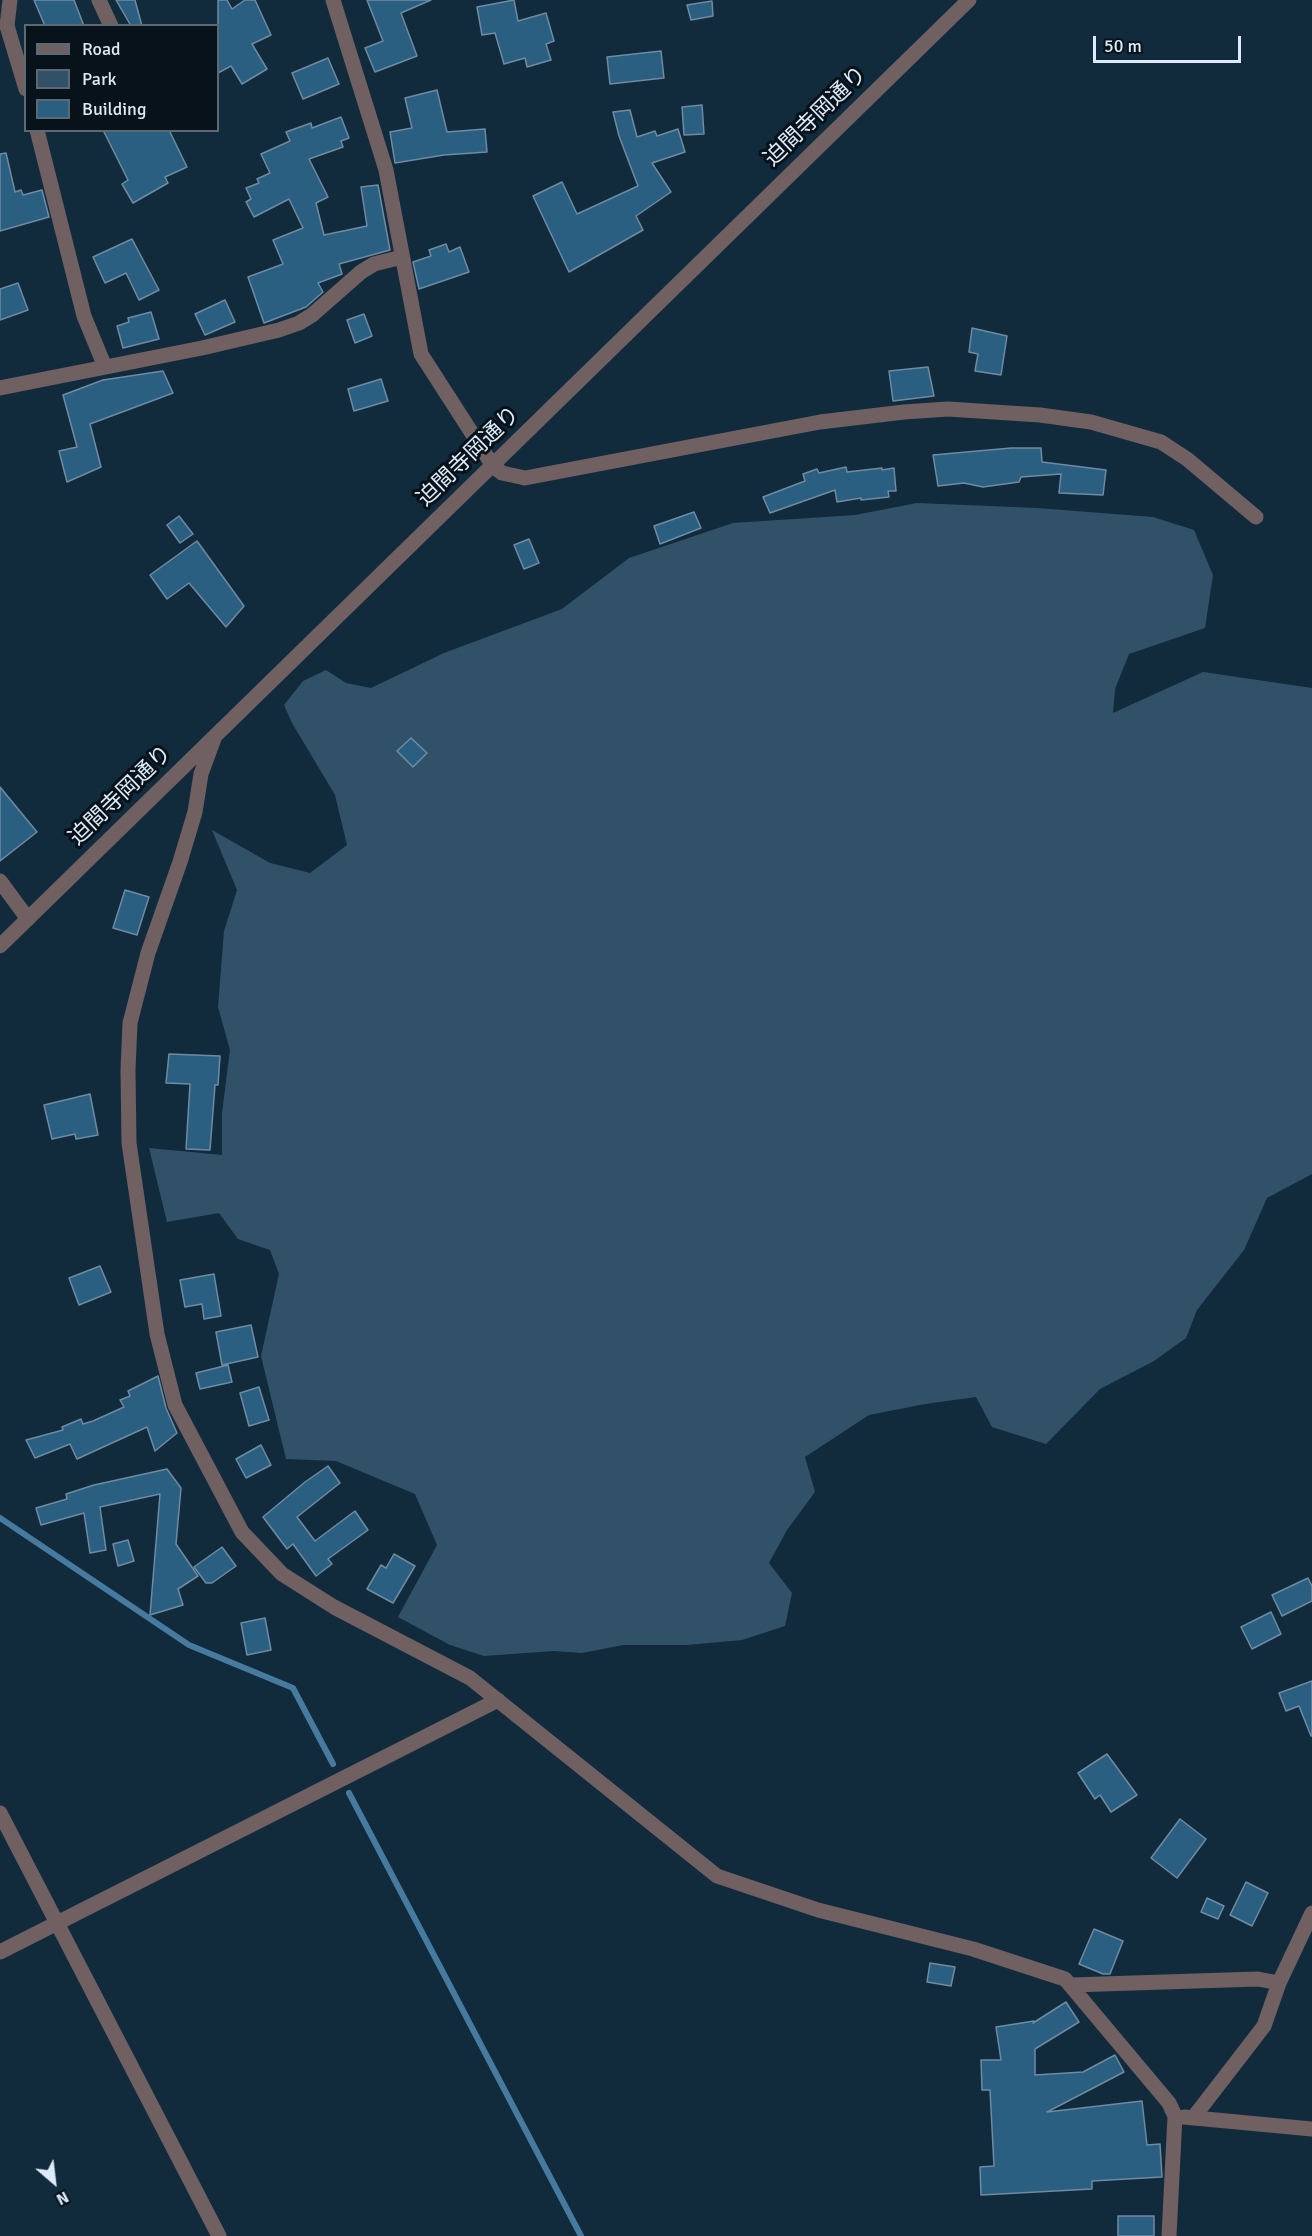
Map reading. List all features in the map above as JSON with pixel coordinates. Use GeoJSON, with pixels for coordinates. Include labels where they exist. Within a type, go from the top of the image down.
{"type":"FeatureCollection","features":[{"type":"Feature","properties":{"kind":"street"},"geometry":{"type":"LineString","coordinates":[[10,0],[7,26],[24,82]]}},
{"type":"Feature","properties":{"kind":"street"},"geometry":{"type":"LineString","coordinates":[[99,0],[110,24]]}},
{"type":"Feature","properties":{"kind":"street"},"geometry":{"type":"LineString","coordinates":[[333,0],[386,170],[421,354],[493,466],[502,473],[525,478],[820,422],[948,409],[1040,415],[1091,422],[1161,442],[1187,459],[1256,517]]}},
{"type":"Feature","properties":{"kind":"street","name":"迫間寺岡通り"},"geometry":{"type":"LineString","coordinates":[[0,946],[969,0]]}},
{"type":"Feature","properties":{"kind":"street"},"geometry":{"type":"LineString","coordinates":[[38,132],[84,316],[105,367]]}},
{"type":"Feature","properties":{"kind":"street"},"geometry":{"type":"LineString","coordinates":[[3,382],[105,367],[202,348],[299,323],[312,315],[361,272],[374,264],[402,257]]}},
{"type":"Feature","properties":{"kind":"street"},"geometry":{"type":"LineString","coordinates":[[215,736],[201,774],[195,813],[148,953],[130,1023],[129,1143],[157,1334],[175,1405],[242,1532],[282,1574],[334,1607],[470,1678],[717,1876],[818,1910],[973,1948],[1065,1979],[1170,2103],[1175,2116],[1169,2236]]}},
{"type":"Feature","properties":{"kind":"street"},"geometry":{"type":"LineString","coordinates":[[0,881],[28,918]]}},
{"type":"Feature","properties":{"kind":"street"},"geometry":{"type":"LineString","coordinates":[[0,1952],[498,1700]]}},
{"type":"Feature","properties":{"kind":"street"},"geometry":{"type":"LineString","coordinates":[[0,1813],[219,2236]]}},
{"type":"Feature","properties":{"kind":"street"},"geometry":{"type":"LineString","coordinates":[[1193,2118],[1264,2026],[1279,1983],[1312,1913]]}},
{"type":"Feature","properties":{"kind":"street"},"geometry":{"type":"LineString","coordinates":[[1071,1985],[1258,1978],[1279,1983]]}},
{"type":"Feature","properties":{"kind":"street"},"geometry":{"type":"LineString","coordinates":[[1175,2116],[1312,2129]]}},
{"type":"Feature","properties":{"kind":"green space"},"geometry":{"type":"Polygon","coordinates":[[[917,503],[1037,508],[1153,517],[1194,530],[1213,575],[1205,628],[1129,654],[1115,689],[1113,713],[1203,672],[1312,688],[1312,1174],[1267,1198],[1244,1250],[1197,1310],[1186,1338],[1154,1361],[1100,1389],[1046,1444],[992,1427],[976,1397],[869,1415],[805,1457],[815,1492],[787,1530],[769,1563],[792,1593],[785,1626],[742,1640],[687,1645],[623,1645],[582,1653],[554,1651],[484,1656],[450,1645],[398,1617],[437,1545],[415,1494],[336,1461],[286,1459],[261,1356],[279,1274],[270,1250],[238,1239],[219,1213],[167,1222],[149,1148],[222,1155],[222,1113],[230,1050],[218,1007],[224,931],[237,890],[212,830],[270,863],[310,873],[347,845],[335,795],[292,723],[284,705],[303,681],[326,670],[346,683],[371,688],[444,653],[562,609],[629,558],[733,523],[855,515],[917,503]]]}},
{"type":"Feature","properties":{"kind":"building"},"geometry":{"type":"Polygon","coordinates":[[[34,0],[74,0],[83,24],[44,24],[34,0]]]}},
{"type":"Feature","properties":{"kind":"building"},"geometry":{"type":"Polygon","coordinates":[[[116,0],[135,0],[141,24],[130,24],[116,0]]]}},
{"type":"Feature","properties":{"kind":"building"},"geometry":{"type":"Polygon","coordinates":[[[218,0],[227,0],[232,9],[245,0],[255,0],[271,35],[252,44],[267,69],[242,84],[231,66],[219,72],[218,0]]]}},
{"type":"Feature","properties":{"kind":"building"},"geometry":{"type":"Polygon","coordinates":[[[367,0],[431,0],[401,13],[417,56],[375,72],[365,48],[383,41],[367,0]]]}},
{"type":"Feature","properties":{"kind":"building"},"geometry":{"type":"Polygon","coordinates":[[[514,0],[518,21],[546,13],[554,41],[546,44],[551,60],[527,67],[525,58],[504,64],[495,33],[482,35],[477,7],[514,0]]]}},
{"type":"Feature","properties":{"kind":"building"},"geometry":{"type":"Polygon","coordinates":[[[712,1],[713,16],[691,20],[687,5],[712,1]]]}},
{"type":"Feature","properties":{"kind":"building"},"geometry":{"type":"Polygon","coordinates":[[[661,51],[664,78],[610,84],[607,57],[661,51]]]}},
{"type":"Feature","properties":{"kind":"building"},"geometry":{"type":"Polygon","coordinates":[[[328,58],[339,84],[303,99],[292,73],[328,58]]]}},
{"type":"Feature","properties":{"kind":"building"},"geometry":{"type":"Polygon","coordinates":[[[437,90],[447,132],[485,129],[487,152],[444,155],[395,163],[390,132],[412,128],[405,98],[437,90]]]}},
{"type":"Feature","properties":{"kind":"building"},"geometry":{"type":"Polygon","coordinates":[[[702,105],[704,134],[684,135],[682,107],[702,105]]]}},
{"type":"Feature","properties":{"kind":"building"},"geometry":{"type":"Polygon","coordinates":[[[630,110],[637,137],[655,131],[657,136],[678,129],[685,152],[652,163],[671,192],[636,216],[643,230],[569,272],[533,196],[562,182],[577,214],[638,186],[619,136],[613,112],[630,110]]]}},
{"type":"Feature","properties":{"kind":"building"},"geometry":{"type":"Polygon","coordinates":[[[341,117],[349,138],[341,141],[343,147],[309,159],[328,197],[316,203],[324,235],[367,226],[361,187],[378,185],[390,250],[339,264],[342,274],[318,283],[323,292],[306,307],[264,323],[248,277],[283,264],[273,240],[303,228],[289,199],[254,217],[246,202],[251,199],[246,188],[259,183],[257,179],[270,173],[261,154],[290,141],[286,132],[311,123],[312,128],[341,117]]]}},
{"type":"Feature","properties":{"kind":"building"},"geometry":{"type":"Polygon","coordinates":[[[104,132],[170,132],[187,167],[165,177],[168,183],[133,203],[122,184],[128,180],[104,132]]]}},
{"type":"Feature","properties":{"kind":"building"},"geometry":{"type":"Polygon","coordinates":[[[6,153],[15,192],[21,190],[23,195],[42,190],[49,217],[0,231],[0,154],[6,153]]]}},
{"type":"Feature","properties":{"kind":"building"},"geometry":{"type":"Polygon","coordinates":[[[132,239],[159,290],[139,300],[126,273],[105,283],[93,257],[132,239]]]}},
{"type":"Feature","properties":{"kind":"building"},"geometry":{"type":"Polygon","coordinates":[[[446,244],[449,252],[460,247],[469,272],[419,289],[413,262],[431,256],[429,250],[446,244]]]}},
{"type":"Feature","properties":{"kind":"building"},"geometry":{"type":"Polygon","coordinates":[[[18,283],[28,310],[0,320],[0,289],[18,283]]]}},
{"type":"Feature","properties":{"kind":"building"},"geometry":{"type":"Polygon","coordinates":[[[225,300],[235,322],[205,335],[195,314],[225,300]]]}},
{"type":"Feature","properties":{"kind":"building"},"geometry":{"type":"Polygon","coordinates":[[[151,312],[159,339],[123,348],[117,326],[129,322],[128,318],[151,312]]]}},
{"type":"Feature","properties":{"kind":"building"},"geometry":{"type":"Polygon","coordinates":[[[364,314],[372,336],[355,343],[347,320],[364,314]]]}},
{"type":"Feature","properties":{"kind":"building"},"geometry":{"type":"Polygon","coordinates":[[[972,328],[1007,336],[1001,375],[975,371],[978,354],[969,352],[972,328]]]}},
{"type":"Feature","properties":{"kind":"building"},"geometry":{"type":"Polygon","coordinates":[[[928,367],[934,396],[893,401],[889,371],[928,367]]]}},
{"type":"Feature","properties":{"kind":"building"},"geometry":{"type":"Polygon","coordinates":[[[163,371],[173,393],[90,424],[101,467],[67,482],[59,451],[77,447],[63,395],[103,380],[163,371]]]}},
{"type":"Feature","properties":{"kind":"building"},"geometry":{"type":"Polygon","coordinates":[[[381,379],[388,401],[354,411],[348,389],[381,379]]]}},
{"type":"Feature","properties":{"kind":"building"},"geometry":{"type":"Polygon","coordinates":[[[1011,448],[1041,448],[1042,462],[1106,470],[1103,495],[1059,493],[1061,474],[1021,477],[1019,482],[983,487],[964,483],[938,486],[933,455],[1011,448]]]}},
{"type":"Feature","properties":{"kind":"building"},"geometry":{"type":"Polygon","coordinates":[[[846,467],[847,472],[894,468],[896,491],[888,491],[889,497],[837,502],[835,490],[770,513],[763,497],[805,481],[803,474],[817,469],[819,473],[846,467]]]}},
{"type":"Feature","properties":{"kind":"building"},"geometry":{"type":"Polygon","coordinates":[[[694,512],[701,528],[660,544],[654,526],[694,512]]]}},
{"type":"Feature","properties":{"kind":"building"},"geometry":{"type":"Polygon","coordinates":[[[179,516],[193,534],[180,543],[167,525],[179,516]]]}},
{"type":"Feature","properties":{"kind":"building"},"geometry":{"type":"Polygon","coordinates":[[[529,539],[539,563],[524,569],[514,545],[529,539]]]}},
{"type":"Feature","properties":{"kind":"building"},"geometry":{"type":"Polygon","coordinates":[[[197,541],[244,606],[226,627],[189,583],[167,599],[150,575],[197,541]]]}},
{"type":"Feature","properties":{"kind":"building"},"geometry":{"type":"Polygon","coordinates":[[[411,738],[427,753],[413,767],[397,751],[411,738]]]}},
{"type":"Feature","properties":{"kind":"building"},"geometry":{"type":"Polygon","coordinates":[[[0,787],[37,832],[0,861],[0,787]]]}},
{"type":"Feature","properties":{"kind":"building"},"geometry":{"type":"Polygon","coordinates":[[[125,890],[149,897],[137,935],[113,928],[125,890]]]}},
{"type":"Feature","properties":{"kind":"building"},"geometry":{"type":"Polygon","coordinates":[[[169,1054],[220,1056],[218,1085],[215,1085],[210,1150],[186,1149],[190,1084],[166,1083],[169,1054]]]}},
{"type":"Feature","properties":{"kind":"building"},"geometry":{"type":"Polygon","coordinates":[[[90,1094],[98,1135],[76,1139],[75,1134],[52,1139],[44,1105],[90,1094]]]}},
{"type":"Feature","properties":{"kind":"building"},"geometry":{"type":"Polygon","coordinates":[[[100,1266],[111,1292],[79,1305],[69,1278],[100,1266]]]}},
{"type":"Feature","properties":{"kind":"building"},"geometry":{"type":"Polygon","coordinates":[[[214,1274],[221,1316],[204,1319],[202,1304],[185,1307],[180,1280],[214,1274]]]}},
{"type":"Feature","properties":{"kind":"building"},"geometry":{"type":"Polygon","coordinates":[[[251,1325],[258,1357],[222,1365],[216,1332],[251,1325]]]}},
{"type":"Feature","properties":{"kind":"building"},"geometry":{"type":"Polygon","coordinates":[[[228,1365],[232,1382],[200,1389],[196,1373],[228,1365]]]}},
{"type":"Feature","properties":{"kind":"building"},"geometry":{"type":"Polygon","coordinates":[[[158,1376],[166,1408],[177,1433],[155,1451],[147,1427],[77,1459],[70,1444],[35,1458],[26,1440],[63,1430],[62,1427],[81,1419],[83,1424],[93,1421],[124,1407],[120,1400],[130,1396],[128,1391],[158,1376]]]}},
{"type":"Feature","properties":{"kind":"building"},"geometry":{"type":"Polygon","coordinates":[[[259,1387],[269,1420],[249,1426],[240,1393],[259,1387]]]}},
{"type":"Feature","properties":{"kind":"building"},"geometry":{"type":"Polygon","coordinates":[[[261,1445],[271,1465],[246,1478],[236,1459],[261,1445]]]}},
{"type":"Feature","properties":{"kind":"building"},"geometry":{"type":"Polygon","coordinates":[[[328,1466],[340,1483],[297,1517],[315,1541],[355,1511],[368,1530],[328,1559],[332,1564],[316,1576],[293,1544],[287,1549],[263,1517],[328,1466]]]}},
{"type":"Feature","properties":{"kind":"building"},"geometry":{"type":"Polygon","coordinates":[[[167,1469],[181,1488],[176,1544],[198,1576],[178,1589],[183,1605],[150,1615],[160,1494],[100,1507],[106,1550],[90,1553],[84,1513],[41,1525],[36,1508],[67,1499],[66,1494],[94,1485],[167,1469]]]}},
{"type":"Feature","properties":{"kind":"building"},"geometry":{"type":"Polygon","coordinates":[[[128,1540],[134,1561],[118,1566],[113,1544],[128,1540]]]}},
{"type":"Feature","properties":{"kind":"building"},"geometry":{"type":"Polygon","coordinates":[[[222,1547],[236,1566],[212,1583],[206,1583],[194,1567],[222,1547]]]}},
{"type":"Feature","properties":{"kind":"building"},"geometry":{"type":"Polygon","coordinates":[[[394,1554],[415,1566],[393,1603],[367,1589],[381,1565],[386,1568],[394,1554]]]}},
{"type":"Feature","properties":{"kind":"building"},"geometry":{"type":"Polygon","coordinates":[[[1308,1578],[1312,1586],[1312,1601],[1282,1616],[1272,1595],[1308,1578]]]}},
{"type":"Feature","properties":{"kind":"building"},"geometry":{"type":"Polygon","coordinates":[[[1271,1612],[1281,1634],[1252,1649],[1241,1627],[1271,1612]]]}},
{"type":"Feature","properties":{"kind":"building"},"geometry":{"type":"Polygon","coordinates":[[[265,1618],[271,1650],[247,1655],[241,1623],[265,1618]]]}},
{"type":"Feature","properties":{"kind":"building"},"geometry":{"type":"Polygon","coordinates":[[[1312,1681],[1311,1736],[1299,1706],[1286,1711],[1279,1693],[1312,1681]]]}},
{"type":"Feature","properties":{"kind":"building"},"geometry":{"type":"Polygon","coordinates":[[[1107,1754],[1137,1795],[1111,1812],[1100,1795],[1095,1799],[1078,1773],[1107,1754]]]}},
{"type":"Feature","properties":{"kind":"building"},"geometry":{"type":"Polygon","coordinates":[[[1180,1819],[1206,1839],[1177,1878],[1151,1858],[1180,1819]]]}},
{"type":"Feature","properties":{"kind":"building"},"geometry":{"type":"Polygon","coordinates":[[[1246,1882],[1268,1893],[1252,1926],[1230,1915],[1246,1882]]]}},
{"type":"Feature","properties":{"kind":"building"},"geometry":{"type":"Polygon","coordinates":[[[1207,1898],[1224,1906],[1218,1919],[1201,1912],[1207,1898]]]}},
{"type":"Feature","properties":{"kind":"building"},"geometry":{"type":"Polygon","coordinates":[[[1094,1929],[1123,1941],[1110,1974],[1103,1974],[1079,1964],[1094,1929]]]}},
{"type":"Feature","properties":{"kind":"building"},"geometry":{"type":"Polygon","coordinates":[[[930,1963],[955,1967],[951,1986],[927,1982],[930,1963]]]}},
{"type":"Feature","properties":{"kind":"building"},"geometry":{"type":"Polygon","coordinates":[[[1066,2002],[1079,2022],[1035,2049],[1035,2075],[1083,2072],[1115,2055],[1124,2072],[1047,2112],[1142,2101],[1147,2145],[1160,2144],[1162,2177],[1092,2181],[1092,2189],[981,2195],[980,2167],[994,2166],[990,2090],[982,2090],[981,2060],[1001,2060],[996,2027],[1034,2021],[1033,2023],[1066,2002]]]}},
{"type":"Feature","properties":{"kind":"building"},"geometry":{"type":"Polygon","coordinates":[[[1118,2216],[1154,2216],[1154,2236],[1118,2236],[1118,2216]]]}},
{"type":"Feature","properties":{"kind":"waterway"},"geometry":{"type":"LineString","coordinates":[[0,1518],[189,1645],[293,1688],[333,1764]]}},
{"type":"Feature","properties":{"kind":"waterway"},"geometry":{"type":"LineString","coordinates":[[349,1793],[581,2236]]}}]}
